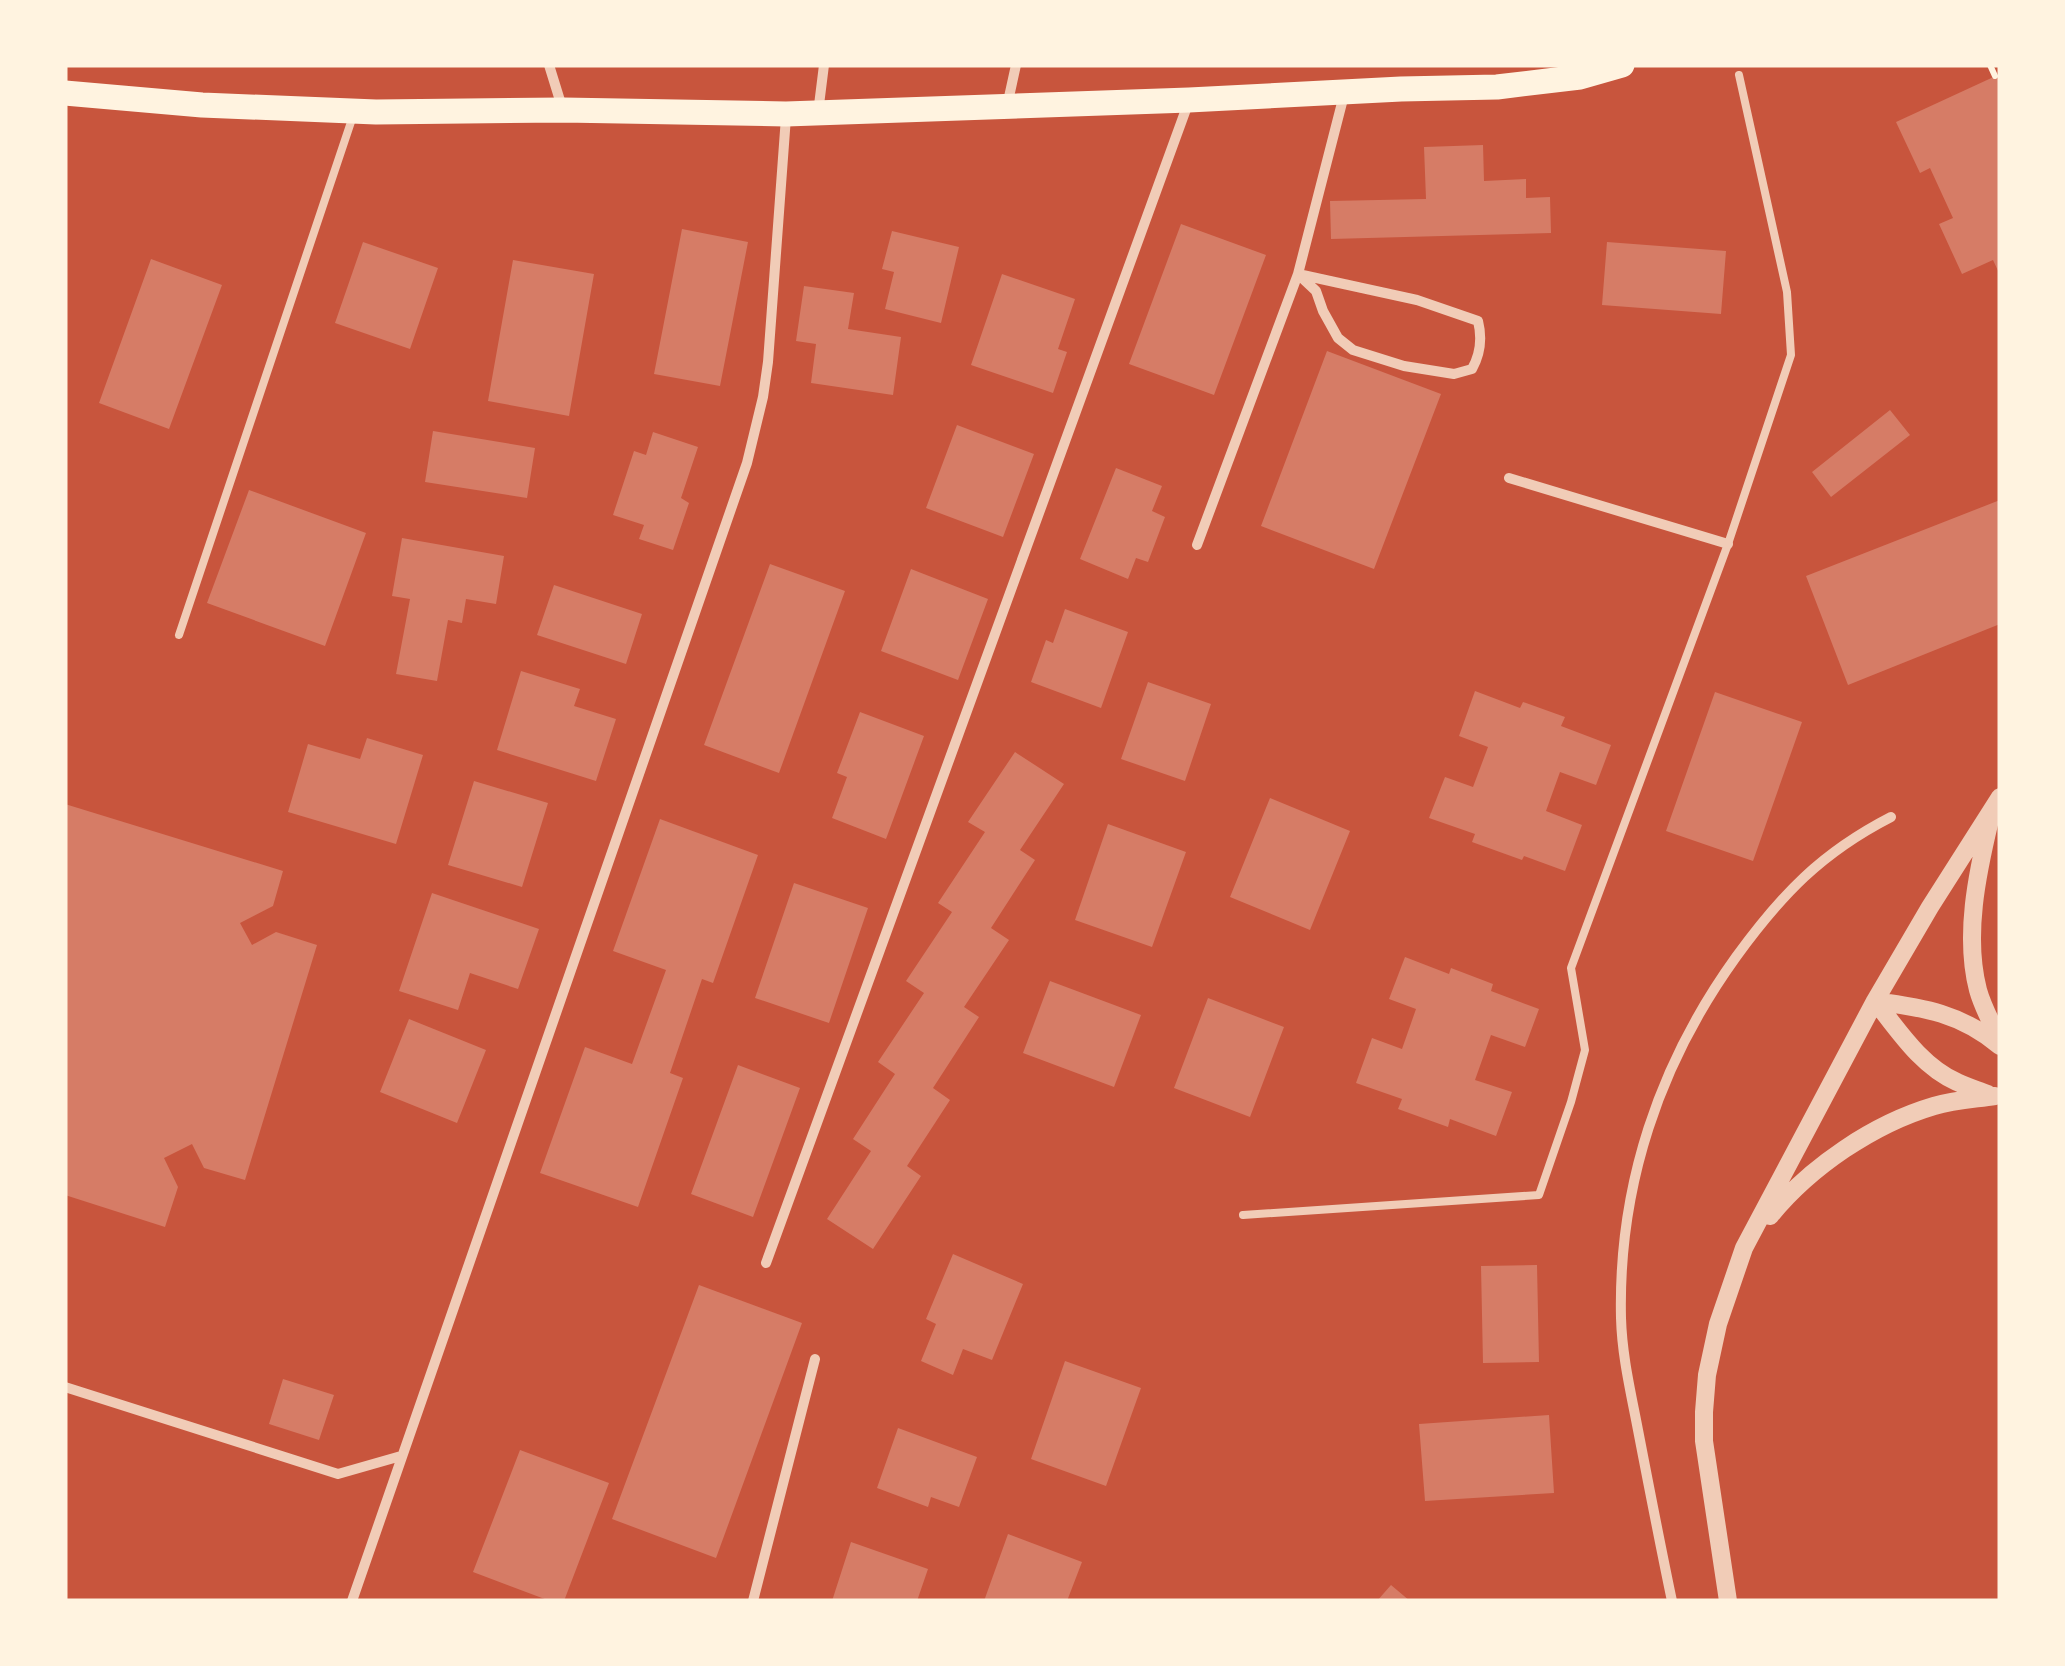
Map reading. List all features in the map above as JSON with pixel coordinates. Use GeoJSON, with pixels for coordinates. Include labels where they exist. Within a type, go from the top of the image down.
{"type":"FeatureCollection","features":[{"type":"Feature","properties":{"kind":"main road"},"geometry":{"type":"LineString","coordinates":[[65,93],[202,105],[355,111],[786,114],[1538,84],[1622,65]]}},
{"type":"Feature","properties":{"kind":"street"},"geometry":{"type":"LineString","coordinates":[[550,65],[563,110]]}},
{"type":"Feature","properties":{"kind":"street"},"geometry":{"type":"LineString","coordinates":[[818,113],[824,65]]}},
{"type":"Feature","properties":{"kind":"street"},"geometry":{"type":"LineString","coordinates":[[1007,107],[1016,65]]}},
{"type":"Feature","properties":{"kind":"street"},"geometry":{"type":"LineString","coordinates":[[1197,545],[1298,274],[1345,92]]}},
{"type":"Feature","properties":{"kind":"street"},"geometry":{"type":"LineString","coordinates":[[766,1263],[1189,100]]}},
{"type":"Feature","properties":{"kind":"street"},"geometry":{"type":"LineString","coordinates":[[352,1601],[747,462],[768,362],[786,114]]}},
{"type":"Feature","properties":{"kind":"street"},"geometry":{"type":"LineString","coordinates":[[1298,274],[1417,300],[1478,321],[1478,359],[1472,368],[1454,374],[1404,366],[1353,350],[1338,338],[1322,311],[1316,290],[1298,274]]}},
{"type":"Feature","properties":{"kind":"street"},"geometry":{"type":"LineString","coordinates":[[1509,478],[1728,544]]}},
{"type":"Feature","properties":{"kind":"street"},"geometry":{"type":"LineString","coordinates":[[1728,1601],[1704,1441],[1704,1412],[1707,1375],[1730,1283],[1744,1248],[1875,1001],[1997,801]]}},
{"type":"Feature","properties":{"kind":"street"},"geometry":{"type":"LineString","coordinates":[[1997,801],[1978,878],[1972,943],[1977,988],[2000,1043]]}},
{"type":"Feature","properties":{"kind":"street"},"geometry":{"type":"LineString","coordinates":[[1672,1601],[1622,1340],[1623,1254],[1637,1168],[1660,1094],[1686,1035],[1706,999],[1756,929],[1810,870],[1864,831],[1891,817]]}},
{"type":"Feature","properties":{"kind":"street"},"geometry":{"type":"LineString","coordinates":[[1875,1001],[1931,1009],[2000,1043]]}},
{"type":"Feature","properties":{"kind":"street"},"geometry":{"type":"LineString","coordinates":[[1875,1001],[1938,1072],[1998,1096]]}},
{"type":"Feature","properties":{"kind":"street"},"geometry":{"type":"LineString","coordinates":[[1744,1248],[1787,1195],[1858,1141],[1936,1105],[1998,1096]]}},
{"type":"Feature","properties":{"kind":"street"},"geometry":{"type":"LineString","coordinates":[[753,1601],[815,1359]]}},
{"type":"Feature","properties":{"kind":"street"},"geometry":{"type":"LineString","coordinates":[[65,1387],[338,1474],[400,1456]]}},
{"type":"Feature","properties":{"kind":"lane"},"geometry":{"type":"LineString","coordinates":[[1243,1215],[1539,1196],[1584,1050],[1571,968],[1728,544],[1791,354],[1787,292],[1738,75]]}},
{"type":"Feature","properties":{"kind":"lane"},"geometry":{"type":"LineString","coordinates":[[179,635],[355,111]]}},
{"type":"Feature","properties":{"kind":"path"},"geometry":{"type":"LineString","coordinates":[[1990,65],[1995,76]]}},
{"type":"Feature","properties":{"kind":"building"},"geometry":{"type":"Polygon","coordinates":[[[2000,74],[2000,275],[1993,260],[1962,274],[1939,224],[1953,218],[1930,168],[1920,173],[1896,122],[2000,74]]]}},
{"type":"Feature","properties":{"kind":"building"},"geometry":{"type":"Polygon","coordinates":[[[1483,145],[1484,181],[1526,179],[1526,198],[1550,197],[1551,233],[1331,239],[1330,201],[1426,199],[1424,147],[1483,145]]]}},
{"type":"Feature","properties":{"kind":"building"},"geometry":{"type":"Polygon","coordinates":[[[1181,224],[1266,255],[1214,395],[1129,364],[1181,224]]]}},
{"type":"Feature","properties":{"kind":"building"},"geometry":{"type":"Polygon","coordinates":[[[682,229],[748,242],[720,386],[654,374],[682,229]]]}},
{"type":"Feature","properties":{"kind":"building"},"geometry":{"type":"Polygon","coordinates":[[[892,231],[959,247],[941,323],[885,309],[894,272],[882,269],[892,231]]]}},
{"type":"Feature","properties":{"kind":"building"},"geometry":{"type":"Polygon","coordinates":[[[363,242],[438,268],[410,349],[335,323],[363,242]]]}},
{"type":"Feature","properties":{"kind":"building"},"geometry":{"type":"Polygon","coordinates":[[[1607,242],[1726,251],[1721,314],[1602,305],[1607,242]]]}},
{"type":"Feature","properties":{"kind":"building"},"geometry":{"type":"Polygon","coordinates":[[[151,259],[222,285],[169,429],[99,403],[151,259]]]}},
{"type":"Feature","properties":{"kind":"building"},"geometry":{"type":"Polygon","coordinates":[[[513,260],[594,274],[569,416],[488,401],[513,260]]]}},
{"type":"Feature","properties":{"kind":"building"},"geometry":{"type":"Polygon","coordinates":[[[1002,274],[1075,299],[1058,349],[1067,352],[1053,393],[971,365],[1002,274]]]}},
{"type":"Feature","properties":{"kind":"building"},"geometry":{"type":"Polygon","coordinates":[[[804,286],[854,293],[848,329],[901,337],[893,395],[811,383],[816,344],[796,341],[804,286]]]}},
{"type":"Feature","properties":{"kind":"building"},"geometry":{"type":"Polygon","coordinates":[[[1327,351],[1441,394],[1374,569],[1261,526],[1327,351]]]}},
{"type":"Feature","properties":{"kind":"building"},"geometry":{"type":"Polygon","coordinates":[[[1890,410],[1910,435],[1831,497],[1812,472],[1890,410]]]}},
{"type":"Feature","properties":{"kind":"building"},"geometry":{"type":"Polygon","coordinates":[[[957,425],[1034,454],[1003,537],[926,508],[957,425]]]}},
{"type":"Feature","properties":{"kind":"building"},"geometry":{"type":"Polygon","coordinates":[[[433,431],[535,448],[527,498],[425,482],[433,431]]]}},
{"type":"Feature","properties":{"kind":"building"},"geometry":{"type":"Polygon","coordinates":[[[653,432],[698,447],[681,498],[689,503],[673,550],[639,539],[644,525],[613,515],[634,451],[646,455],[653,432]]]}},
{"type":"Feature","properties":{"kind":"building"},"geometry":{"type":"Polygon","coordinates":[[[1116,468],[1162,486],[1152,511],[1165,517],[1148,562],[1136,558],[1128,579],[1080,559],[1116,468]]]}},
{"type":"Feature","properties":{"kind":"building"},"geometry":{"type":"Polygon","coordinates":[[[249,490],[366,533],[325,646],[207,603],[249,490]]]}},
{"type":"Feature","properties":{"kind":"building"},"geometry":{"type":"Polygon","coordinates":[[[2000,500],[2000,624],[1848,685],[1806,576],[2000,500]]]}},
{"type":"Feature","properties":{"kind":"building"},"geometry":{"type":"Polygon","coordinates":[[[402,538],[504,556],[496,604],[466,599],[462,623],[448,620],[437,681],[396,674],[410,599],[392,596],[402,538]]]}},
{"type":"Feature","properties":{"kind":"building"},"geometry":{"type":"Polygon","coordinates":[[[770,564],[845,591],[779,773],[704,745],[770,564]]]}},
{"type":"Feature","properties":{"kind":"building"},"geometry":{"type":"Polygon","coordinates":[[[911,569],[988,599],[958,680],[881,651],[911,569]]]}},
{"type":"Feature","properties":{"kind":"building"},"geometry":{"type":"Polygon","coordinates":[[[554,585],[642,614],[626,664],[537,635],[554,585]]]}},
{"type":"Feature","properties":{"kind":"building"},"geometry":{"type":"Polygon","coordinates":[[[1065,609],[1128,632],[1101,708],[1031,682],[1046,640],[1053,643],[1065,609]]]}},
{"type":"Feature","properties":{"kind":"building"},"geometry":{"type":"Polygon","coordinates":[[[521,671],[580,689],[574,706],[616,719],[596,781],[497,750],[521,671]]]}},
{"type":"Feature","properties":{"kind":"building"},"geometry":{"type":"Polygon","coordinates":[[[1148,682],[1211,704],[1185,781],[1121,759],[1148,682]]]}},
{"type":"Feature","properties":{"kind":"building"},"geometry":{"type":"Polygon","coordinates":[[[1475,691],[1520,708],[1523,702],[1565,717],[1561,726],[1611,745],[1596,785],[1560,772],[1546,811],[1582,825],[1565,871],[1472,842],[1475,834],[1429,818],[1445,777],[1473,787],[1488,747],[1459,736],[1475,691]]]}},
{"type":"Feature","properties":{"kind":"building"},"geometry":{"type":"Polygon","coordinates":[[[1715,692],[1802,722],[1753,861],[1666,831],[1715,692]]]}},
{"type":"Feature","properties":{"kind":"building"},"geometry":{"type":"Polygon","coordinates":[[[860,712],[924,736],[886,839],[832,818],[847,777],[837,773],[860,712]]]}},
{"type":"Feature","properties":{"kind":"building"},"geometry":{"type":"Polygon","coordinates":[[[367,738],[423,755],[396,844],[288,812],[308,744],[360,759],[367,738]]]}},
{"type":"Feature","properties":{"kind":"building"},"geometry":{"type":"Polygon","coordinates":[[[1015,752],[1064,784],[1020,850],[1035,860],[991,928],[1009,940],[964,1007],[979,1017],[933,1088],[950,1100],[907,1166],[921,1176],[873,1249],[827,1219],[871,1151],[853,1139],[895,1074],[878,1062],[924,993],[906,981],[952,912],[938,903],[985,832],[968,822],[1015,752]]]}},
{"type":"Feature","properties":{"kind":"building"},"geometry":{"type":"Polygon","coordinates":[[[474,781],[548,803],[522,887],[448,865],[474,781]]]}},
{"type":"Feature","properties":{"kind":"building"},"geometry":{"type":"Polygon","coordinates":[[[1270,798],[1350,831],[1310,930],[1230,897],[1270,798]]]}},
{"type":"Feature","properties":{"kind":"building"},"geometry":{"type":"Polygon","coordinates":[[[65,804],[283,871],[273,906],[240,923],[252,945],[276,932],[317,945],[245,1180],[204,1168],[192,1144],[164,1158],[178,1187],[165,1227],[65,1195],[65,804]]]}},
{"type":"Feature","properties":{"kind":"building"},"geometry":{"type":"Polygon","coordinates":[[[660,819],[758,855],[713,983],[702,979],[670,1073],[683,1078],[638,1207],[540,1173],[585,1047],[632,1064],[666,970],[613,951],[660,819]]]}},
{"type":"Feature","properties":{"kind":"building"},"geometry":{"type":"Polygon","coordinates":[[[1108,824],[1186,852],[1152,947],[1075,920],[1108,824]]]}},
{"type":"Feature","properties":{"kind":"building"},"geometry":{"type":"Polygon","coordinates":[[[794,883],[868,908],[829,1023],[755,998],[794,883]]]}},
{"type":"Feature","properties":{"kind":"building"},"geometry":{"type":"Polygon","coordinates":[[[432,893],[539,929],[518,989],[470,973],[458,1010],[399,991],[432,893]]]}},
{"type":"Feature","properties":{"kind":"building"},"geometry":{"type":"Polygon","coordinates":[[[1405,957],[1449,974],[1451,968],[1493,984],[1491,991],[1539,1009],[1525,1047],[1491,1035],[1475,1080],[1512,1092],[1496,1136],[1450,1119],[1448,1127],[1398,1109],[1402,1099],[1356,1083],[1372,1038],[1402,1049],[1416,1009],[1389,999],[1405,957]]]}},
{"type":"Feature","properties":{"kind":"building"},"geometry":{"type":"Polygon","coordinates":[[[1050,981],[1141,1015],[1114,1087],[1023,1053],[1050,981]]]}},
{"type":"Feature","properties":{"kind":"building"},"geometry":{"type":"Polygon","coordinates":[[[1208,998],[1284,1027],[1250,1117],[1174,1088],[1208,998]]]}},
{"type":"Feature","properties":{"kind":"building"},"geometry":{"type":"Polygon","coordinates":[[[409,1019],[486,1050],[457,1123],[380,1092],[409,1019]]]}},
{"type":"Feature","properties":{"kind":"building"},"geometry":{"type":"Polygon","coordinates":[[[738,1065],[800,1088],[753,1217],[691,1194],[738,1065]]]}},
{"type":"Feature","properties":{"kind":"building"},"geometry":{"type":"Polygon","coordinates":[[[953,1254],[1023,1284],[992,1360],[963,1349],[953,1375],[921,1361],[936,1324],[926,1319],[953,1254]]]}},
{"type":"Feature","properties":{"kind":"building"},"geometry":{"type":"Polygon","coordinates":[[[1537,1265],[1539,1362],[1483,1363],[1481,1266],[1537,1265]]]}},
{"type":"Feature","properties":{"kind":"building"},"geometry":{"type":"Polygon","coordinates":[[[699,1285],[802,1323],[716,1558],[612,1519],[699,1285]]]}},
{"type":"Feature","properties":{"kind":"building"},"geometry":{"type":"Polygon","coordinates":[[[1065,1361],[1141,1388],[1106,1486],[1031,1459],[1065,1361]]]}},
{"type":"Feature","properties":{"kind":"building"},"geometry":{"type":"Polygon","coordinates":[[[283,1379],[334,1395],[319,1440],[269,1424],[283,1379]]]}},
{"type":"Feature","properties":{"kind":"building"},"geometry":{"type":"Polygon","coordinates":[[[1549,1415],[1554,1493],[1425,1501],[1419,1424],[1549,1415]]]}},
{"type":"Feature","properties":{"kind":"building"},"geometry":{"type":"Polygon","coordinates":[[[898,1428],[977,1457],[959,1507],[931,1497],[928,1507],[877,1488],[898,1428]]]}},
{"type":"Feature","properties":{"kind":"building"},"geometry":{"type":"Polygon","coordinates":[[[520,1450],[609,1483],[564,1601],[550,1601],[473,1572],[520,1450]]]}},
{"type":"Feature","properties":{"kind":"building"},"geometry":{"type":"Polygon","coordinates":[[[1008,1534],[1082,1562],[1067,1601],[984,1601],[1008,1534]]]}},
{"type":"Feature","properties":{"kind":"building"},"geometry":{"type":"Polygon","coordinates":[[[851,1542],[928,1569],[917,1601],[832,1601],[851,1542]]]}},
{"type":"Feature","properties":{"kind":"building"},"geometry":{"type":"Polygon","coordinates":[[[1391,1585],[1410,1601],[1377,1601],[1391,1585]]]}}]}
